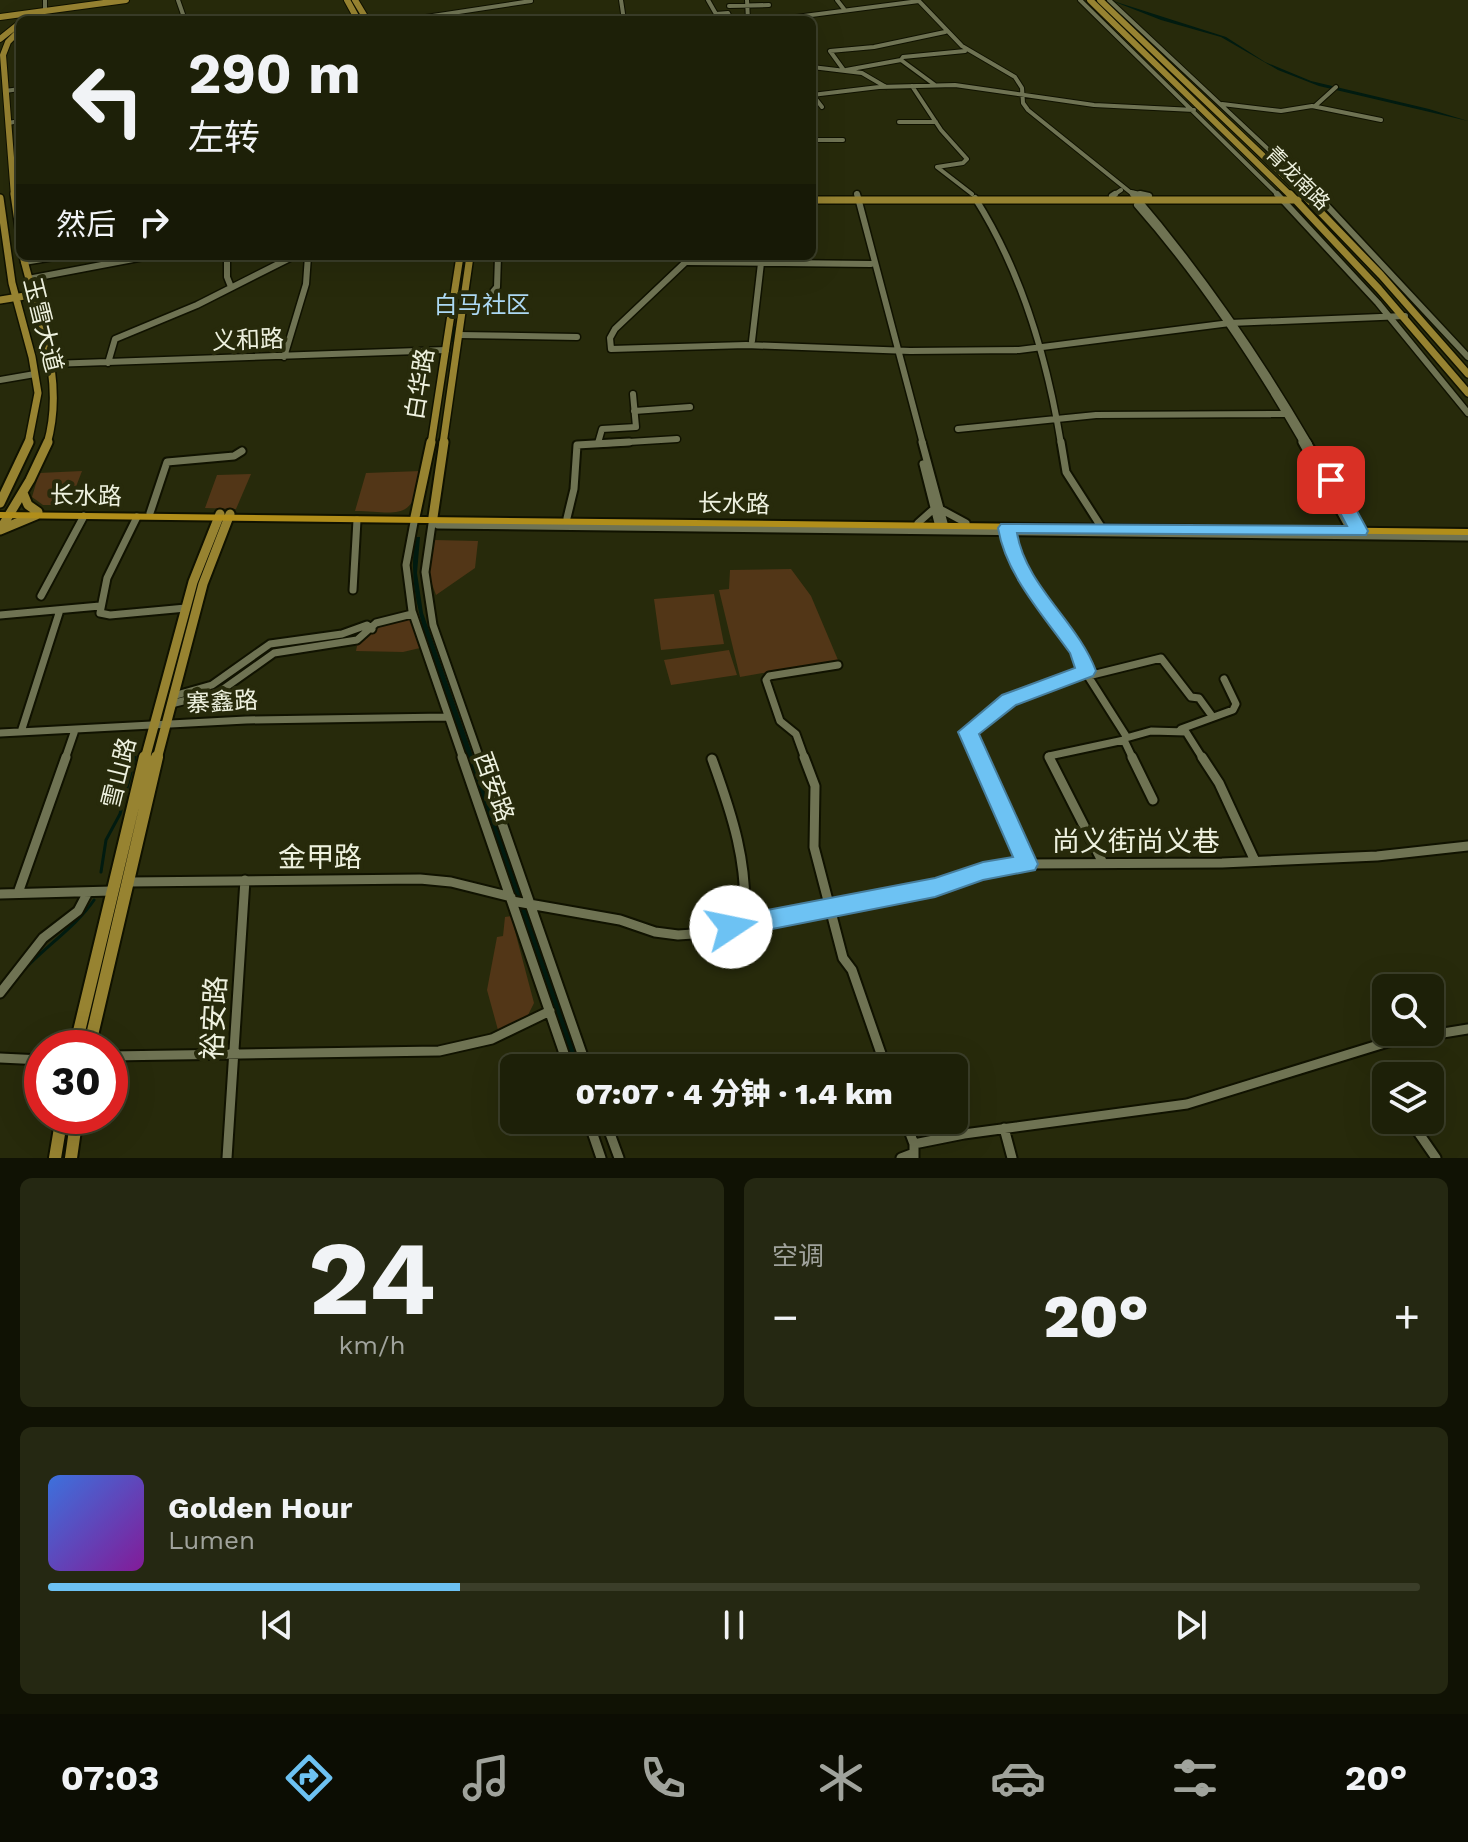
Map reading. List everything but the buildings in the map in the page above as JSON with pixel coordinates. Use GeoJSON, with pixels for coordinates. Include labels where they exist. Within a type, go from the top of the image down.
{"type":"FeatureCollection","features":[{"type":"Feature","properties":{"kind":"highway","name":"长水路"},"geometry":{"type":"LineString","coordinates":[[5,513],[398,520],[414,523]]}},
{"type":"Feature","properties":{"kind":"highway","name":"长水路"},"geometry":{"type":"LineString","coordinates":[[37,514],[150,513],[414,523],[966,523],[1468,533]]}},
{"type":"Feature","properties":{"kind":"highway","name":"长水路"},"geometry":{"type":"LineString","coordinates":[[436,523],[567,518],[918,523],[1007,530],[1354,529]]}},
{"type":"Feature","properties":{"kind":"main road"},"geometry":{"type":"LineString","coordinates":[[0,16],[79,0]]}},
{"type":"Feature","properties":{"kind":"main road"},"geometry":{"type":"LineString","coordinates":[[44,16],[67,3],[108,0]]}},
{"type":"Feature","properties":{"kind":"main road"},"geometry":{"type":"LineString","coordinates":[[0,16],[126,0]]}},
{"type":"Feature","properties":{"kind":"main road","name":"青龙南路"},"geometry":{"type":"LineString","coordinates":[[1090,0],[1357,247],[1468,374]]}},
{"type":"Feature","properties":{"kind":"main road","name":"青龙南路"},"geometry":{"type":"LineString","coordinates":[[1100,0],[1296,198],[1403,314],[1468,393]]}},
{"type":"Feature","properties":{"kind":"main road"},"geometry":{"type":"LineString","coordinates":[[32,16],[46,9]]}},
{"type":"Feature","properties":{"kind":"main road"},"geometry":{"type":"LineString","coordinates":[[0,39],[16,26]]}},
{"type":"Feature","properties":{"kind":"main road"},"geometry":{"type":"LineString","coordinates":[[16,35],[3,52],[16,182]]}},
{"type":"Feature","properties":{"kind":"main road"},"geometry":{"type":"LineString","coordinates":[[816,198],[973,196]]}},
{"type":"Feature","properties":{"kind":"main road","name":"玉雪大道"},"geometry":{"type":"LineString","coordinates":[[0,197],[4,262],[35,374],[38,402],[32,434],[0,503]]}},
{"type":"Feature","properties":{"kind":"main road"},"geometry":{"type":"LineString","coordinates":[[816,198],[1296,198]]}},
{"type":"Feature","properties":{"kind":"main road","name":"玉雪大道"},"geometry":{"type":"LineString","coordinates":[[0,530],[5,513],[23,493],[41,455],[51,424],[55,390],[24,260]]}},
{"type":"Feature","properties":{"kind":"main road","name":"白华路"},"geometry":{"type":"LineString","coordinates":[[414,523],[424,485],[459,260]]}},
{"type":"Feature","properties":{"kind":"main road"},"geometry":{"type":"LineString","coordinates":[[436,523],[469,260]]}},
{"type":"Feature","properties":{"kind":"main road"},"geometry":{"type":"LineString","coordinates":[[0,299],[31,293]]}},
{"type":"Feature","properties":{"kind":"main road"},"geometry":{"type":"LineString","coordinates":[[0,530],[37,514],[28,505],[23,493]]}},
{"type":"Feature","properties":{"kind":"main road","name":"雪山路"},"geometry":{"type":"LineString","coordinates":[[93,1030],[186,608],[224,516]]}},
{"type":"Feature","properties":{"kind":"main road","name":"雪山路"},"geometry":{"type":"LineString","coordinates":[[79,1030],[112,891],[159,725],[172,700],[224,516]]}},
{"type":"Feature","properties":{"kind":"main road"},"geometry":{"type":"LineString","coordinates":[[55,1158],[59,1134]]}},
{"type":"Feature","properties":{"kind":"main road"},"geometry":{"type":"LineString","coordinates":[[71,1158],[74,1134]]}},
{"type":"Feature","properties":{"kind":"street"},"geometry":{"type":"LineString","coordinates":[[45,0],[46,9]]}},
{"type":"Feature","properties":{"kind":"street"},"geometry":{"type":"LineString","coordinates":[[708,0],[716,14],[728,13],[729,16]]}},
{"type":"Feature","properties":{"kind":"street"},"geometry":{"type":"LineString","coordinates":[[837,0],[844,9]]}},
{"type":"Feature","properties":{"kind":"street"},"geometry":{"type":"LineString","coordinates":[[1080,0],[1284,198],[1390,315],[1468,413]]}},
{"type":"Feature","properties":{"kind":"street"},"geometry":{"type":"LineString","coordinates":[[1109,0],[1360,236],[1468,357]]}},
{"type":"Feature","properties":{"kind":"street"},"geometry":{"type":"LineString","coordinates":[[432,16],[531,1]]}},
{"type":"Feature","properties":{"kind":"street"},"geometry":{"type":"LineString","coordinates":[[799,16],[917,1]]}},
{"type":"Feature","properties":{"kind":"street"},"geometry":{"type":"LineString","coordinates":[[816,17],[917,1]]}},
{"type":"Feature","properties":{"kind":"street"},"geometry":{"type":"LineString","coordinates":[[917,1],[965,51],[1012,77],[1021,94]]}},
{"type":"Feature","properties":{"kind":"street"},"geometry":{"type":"LineString","coordinates":[[917,1],[962,46],[1015,77],[1023,111],[1147,208],[1277,387],[1354,529]]}},
{"type":"Feature","properties":{"kind":"street"},"geometry":{"type":"LineString","coordinates":[[729,6],[769,2]]}},
{"type":"Feature","properties":{"kind":"street"},"geometry":{"type":"LineString","coordinates":[[844,70],[829,52],[945,32]]}},
{"type":"Feature","properties":{"kind":"street"},"geometry":{"type":"LineString","coordinates":[[858,49],[871,64]]}},
{"type":"Feature","properties":{"kind":"street"},"geometry":{"type":"LineString","coordinates":[[844,70],[901,60],[903,57],[965,51]]}},
{"type":"Feature","properties":{"kind":"street"},"geometry":{"type":"LineString","coordinates":[[901,60],[935,85]]}},
{"type":"Feature","properties":{"kind":"street"},"geometry":{"type":"LineString","coordinates":[[816,67],[844,70],[880,80],[886,87]]}},
{"type":"Feature","properties":{"kind":"street"},"geometry":{"type":"LineString","coordinates":[[816,95],[886,87],[959,85],[1105,106],[1194,110],[1221,104],[1281,111],[1315,106],[1381,120]]}},
{"type":"Feature","properties":{"kind":"street"},"geometry":{"type":"LineString","coordinates":[[912,86],[936,122],[967,159],[963,163],[937,167],[973,196],[999,236],[1041,347],[1067,476],[1100,525]]}},
{"type":"Feature","properties":{"kind":"street"},"geometry":{"type":"LineString","coordinates":[[1315,106],[1334,89]]}},
{"type":"Feature","properties":{"kind":"street"},"geometry":{"type":"LineString","coordinates":[[5,91],[16,90]]}},
{"type":"Feature","properties":{"kind":"street"},"geometry":{"type":"LineString","coordinates":[[816,100],[822,107]]}},
{"type":"Feature","properties":{"kind":"street"},"geometry":{"type":"LineString","coordinates":[[8,123],[16,122]]}},
{"type":"Feature","properties":{"kind":"street"},"geometry":{"type":"LineString","coordinates":[[899,122],[936,122]]}},
{"type":"Feature","properties":{"kind":"street"},"geometry":{"type":"LineString","coordinates":[[816,140],[843,140]]}},
{"type":"Feature","properties":{"kind":"street"},"geometry":{"type":"LineString","coordinates":[[1131,196],[1230,321],[1354,529]]}},
{"type":"Feature","properties":{"kind":"street"},"geometry":{"type":"LineString","coordinates":[[1115,197],[1152,198],[1147,208]]}},
{"type":"Feature","properties":{"kind":"street"},"geometry":{"type":"LineString","coordinates":[[856,200],[895,348]]}},
{"type":"Feature","properties":{"kind":"street"},"geometry":{"type":"LineString","coordinates":[[856,200],[942,525]]}},
{"type":"Feature","properties":{"kind":"street"},"geometry":{"type":"LineString","coordinates":[[88,260],[89,267]]}},
{"type":"Feature","properties":{"kind":"street"},"geometry":{"type":"LineString","coordinates":[[28,279],[127,260]]}},
{"type":"Feature","properties":{"kind":"street"},"geometry":{"type":"LineString","coordinates":[[227,260],[227,277],[231,287]]}},
{"type":"Feature","properties":{"kind":"street"},"geometry":{"type":"LineString","coordinates":[[108,363],[115,339],[197,305],[286,260]]}},
{"type":"Feature","properties":{"kind":"street"},"geometry":{"type":"LineString","coordinates":[[284,357],[306,284],[308,260]]}},
{"type":"Feature","properties":{"kind":"street"},"geometry":{"type":"LineString","coordinates":[[463,301],[487,299],[497,287],[498,260]]}},
{"type":"Feature","properties":{"kind":"street"},"geometry":{"type":"LineString","coordinates":[[610,347],[615,329],[689,260]]}},
{"type":"Feature","properties":{"kind":"street"},"geometry":{"type":"LineString","coordinates":[[708,260],[871,264]]}},
{"type":"Feature","properties":{"kind":"street"},"geometry":{"type":"LineString","coordinates":[[752,341],[761,263]]}},
{"type":"Feature","properties":{"kind":"street"},"geometry":{"type":"LineString","coordinates":[[610,347],[1041,347],[1230,321],[1403,314]]}},
{"type":"Feature","properties":{"kind":"street"},"geometry":{"type":"LineString","coordinates":[[459,335],[577,337]]}},
{"type":"Feature","properties":{"kind":"street"},"geometry":{"type":"LineString","coordinates":[[610,347],[752,341],[895,348]]}},
{"type":"Feature","properties":{"kind":"street","name":"义和路"},"geometry":{"type":"LineString","coordinates":[[51,364],[446,350]]}},
{"type":"Feature","properties":{"kind":"street"},"geometry":{"type":"LineString","coordinates":[[0,380],[35,374]]}},
{"type":"Feature","properties":{"kind":"street"},"geometry":{"type":"LineString","coordinates":[[598,443],[602,429],[636,427],[633,394]]}},
{"type":"Feature","properties":{"kind":"street"},"geometry":{"type":"LineString","coordinates":[[634,411],[690,407]]}},
{"type":"Feature","properties":{"kind":"street"},"geometry":{"type":"LineString","coordinates":[[958,429],[1123,414],[1285,414]]}},
{"type":"Feature","properties":{"kind":"street"},"geometry":{"type":"LineString","coordinates":[[567,518],[574,489],[577,445],[677,439]]}},
{"type":"Feature","properties":{"kind":"street"},"geometry":{"type":"LineString","coordinates":[[150,513],[167,462],[234,456],[242,451]]}},
{"type":"Feature","properties":{"kind":"street"},"geometry":{"type":"LineString","coordinates":[[918,523],[937,509]]}},
{"type":"Feature","properties":{"kind":"street"},"geometry":{"type":"LineString","coordinates":[[937,509],[966,523]]}},
{"type":"Feature","properties":{"kind":"street"},"geometry":{"type":"LineString","coordinates":[[41,596],[84,516]]}},
{"type":"Feature","properties":{"kind":"street"},"geometry":{"type":"LineString","coordinates":[[137,517],[107,578],[100,613],[107,616],[186,608]]}},
{"type":"Feature","properties":{"kind":"street"},"geometry":{"type":"LineString","coordinates":[[353,590],[357,520]]}},
{"type":"Feature","properties":{"kind":"street","name":"西安路"},"geometry":{"type":"LineString","coordinates":[[414,523],[406,571],[412,614],[512,900],[581,1054]]}},
{"type":"Feature","properties":{"kind":"street"},"geometry":{"type":"LineString","coordinates":[[436,523],[1468,533]]}},
{"type":"Feature","properties":{"kind":"street","name":"西安路"},"geometry":{"type":"LineString","coordinates":[[436,523],[425,572],[430,614],[526,903],[544,971],[550,1011],[564,1054]]}},
{"type":"Feature","properties":{"kind":"street"},"geometry":{"type":"LineString","coordinates":[[1007,530],[1021,570],[1079,652],[1087,674],[1125,739],[1153,800]]}},
{"type":"Feature","properties":{"kind":"street"},"geometry":{"type":"LineString","coordinates":[[0,615],[100,606]]}},
{"type":"Feature","properties":{"kind":"street"},"geometry":{"type":"LineString","coordinates":[[21,732],[42,669],[47,641],[60,610]]}},
{"type":"Feature","properties":{"kind":"street"},"geometry":{"type":"LineString","coordinates":[[172,700],[219,692],[274,653],[357,640],[376,623],[412,614]]}},
{"type":"Feature","properties":{"kind":"street"},"geometry":{"type":"LineString","coordinates":[[1027,864],[968,732],[1009,700],[1087,674],[1161,658],[1191,697],[1199,698],[1212,716]]}},
{"type":"Feature","properties":{"kind":"street"},"geometry":{"type":"LineString","coordinates":[[838,665],[769,676],[766,680],[780,721],[796,734],[815,786],[814,847],[828,909],[843,958],[852,970],[881,1054]]}},
{"type":"Feature","properties":{"kind":"street"},"geometry":{"type":"LineString","coordinates":[[1103,863],[1049,756],[1148,731],[1165,733],[1231,712],[1235,707],[1224,679]]}},
{"type":"Feature","properties":{"kind":"street","name":"寨鑫路"},"geometry":{"type":"LineString","coordinates":[[0,733],[246,720],[446,717]]}},
{"type":"Feature","properties":{"kind":"street"},"geometry":{"type":"LineString","coordinates":[[1181,729],[1219,783],[1255,861]]}},
{"type":"Feature","properties":{"kind":"street"},"geometry":{"type":"LineString","coordinates":[[18,893],[75,730]]}},
{"type":"Feature","properties":{"kind":"street"},"geometry":{"type":"LineString","coordinates":[[712,759],[739,835],[746,891],[744,924]]}},
{"type":"Feature","properties":{"kind":"street","name":"尚义街尚义巷"},"geometry":{"type":"LineString","coordinates":[[526,903],[626,921],[670,935],[708,933],[935,888],[983,871],[1027,864],[1255,861],[1377,856],[1468,846]]}},
{"type":"Feature","properties":{"kind":"street","name":"金甲路"},"geometry":{"type":"LineString","coordinates":[[128,882],[432,879],[526,903]]}},
{"type":"Feature","properties":{"kind":"street","name":"裕安路"},"geometry":{"type":"LineString","coordinates":[[227,1158],[245,880]]}},
{"type":"Feature","properties":{"kind":"street"},"geometry":{"type":"LineString","coordinates":[[0,894],[112,891]]}},
{"type":"Feature","properties":{"kind":"street"},"geometry":{"type":"LineString","coordinates":[[0,993],[36,944],[78,911],[88,892]]}},
{"type":"Feature","properties":{"kind":"street"},"geometry":{"type":"LineString","coordinates":[[128,1056],[453,1049],[492,1039],[550,1011]]}},
{"type":"Feature","properties":{"kind":"street"},"geometry":{"type":"LineString","coordinates":[[901,1158],[1004,1128],[1187,1104],[1388,1042],[1468,1029]]}},
{"type":"Feature","properties":{"kind":"street"},"geometry":{"type":"LineString","coordinates":[[0,1058],[24,1059]]}},
{"type":"Feature","properties":{"kind":"street"},"geometry":{"type":"LineString","coordinates":[[1004,1128],[1012,1158]]}},
{"type":"Feature","properties":{"kind":"street"},"geometry":{"type":"LineString","coordinates":[[593,1134],[601,1158]]}},
{"type":"Feature","properties":{"kind":"street"},"geometry":{"type":"LineString","coordinates":[[610,1134],[619,1158]]}},
{"type":"Feature","properties":{"kind":"street"},"geometry":{"type":"LineString","coordinates":[[1419,1134],[1436,1158]]}},
{"type":"Feature","properties":{"kind":"shaded area"},"geometry":{"type":"Polygon","coordinates":[[[1110,0],[1226,37],[1265,62],[1311,81],[1468,121],[1319,86],[1278,70],[1221,37],[1161,20],[1110,0]]]}},
{"type":"Feature","properties":{"kind":"shaded area"},"geometry":{"type":"Polygon","coordinates":[[[82,471],[69,505],[43,505],[32,497],[39,473],[82,471]]]}},
{"type":"Feature","properties":{"kind":"shaded area"},"geometry":{"type":"Polygon","coordinates":[[[421,471],[414,499],[409,506],[393,512],[355,511],[366,473],[421,471]]]}},
{"type":"Feature","properties":{"kind":"shaded area"},"geometry":{"type":"Polygon","coordinates":[[[251,474],[236,509],[205,508],[217,475],[251,474]]]}},
{"type":"Feature","properties":{"kind":"shaded area"},"geometry":{"type":"Polygon","coordinates":[[[416,537],[420,537],[417,573],[423,613],[577,1054],[568,1054],[432,658],[414,584],[416,537]]]}},
{"type":"Feature","properties":{"kind":"shaded area"},"geometry":{"type":"Polygon","coordinates":[[[434,540],[478,541],[475,568],[436,595],[429,576],[434,540]]]}},
{"type":"Feature","properties":{"kind":"shaded area"},"geometry":{"type":"Polygon","coordinates":[[[791,569],[811,596],[838,660],[740,677],[719,590],[729,589],[730,570],[791,569]]]}},
{"type":"Feature","properties":{"kind":"shaded area"},"geometry":{"type":"Polygon","coordinates":[[[714,594],[724,644],[661,650],[654,599],[714,594]]]}},
{"type":"Feature","properties":{"kind":"shaded area"},"geometry":{"type":"Polygon","coordinates":[[[410,617],[420,648],[403,652],[356,651],[357,646],[346,645],[364,637],[377,624],[410,617]]]}},
{"type":"Feature","properties":{"kind":"shaded area"},"geometry":{"type":"Polygon","coordinates":[[[729,650],[737,675],[671,685],[664,660],[729,650]]]}},
{"type":"Feature","properties":{"kind":"shaded area"},"geometry":{"type":"Polygon","coordinates":[[[511,916],[534,1003],[527,1017],[498,1030],[487,990],[497,937],[503,936],[505,917],[511,916]]]}},
{"type":"Feature","properties":{"kind":"waterway"},"geometry":{"type":"LineString","coordinates":[[452,341],[455,327]]}},
{"type":"Feature","properties":{"kind":"waterway"},"geometry":{"type":"LineString","coordinates":[[335,640],[359,631]]}},
{"type":"Feature","properties":{"kind":"waterway"},"geometry":{"type":"LineString","coordinates":[[230,680],[279,646],[321,642]]}},
{"type":"Feature","properties":{"kind":"waterway"},"geometry":{"type":"LineString","coordinates":[[134,759],[137,748]]}},
{"type":"Feature","properties":{"kind":"waterway"},"geometry":{"type":"LineString","coordinates":[[101,872],[106,840],[120,814],[135,757]]}},
{"type":"Feature","properties":{"kind":"waterway"},"geometry":{"type":"LineString","coordinates":[[21,973],[94,900]]}},
{"type":"Feature","properties":{"kind":"district","name":"白马社区"},"geometry":{"type":"Point","coordinates":[482,305]}},
{"type":"Feature","properties":{"kind":"route"},"geometry":{"type":"LineString","coordinates":[[731,927],[935,888],[983,871],[1027,864],[968,732],[1009,700],[1086,671],[1079,652],[1021,570],[1009,543],[1007,528],[1359,531],[1331,480]]}}]}
